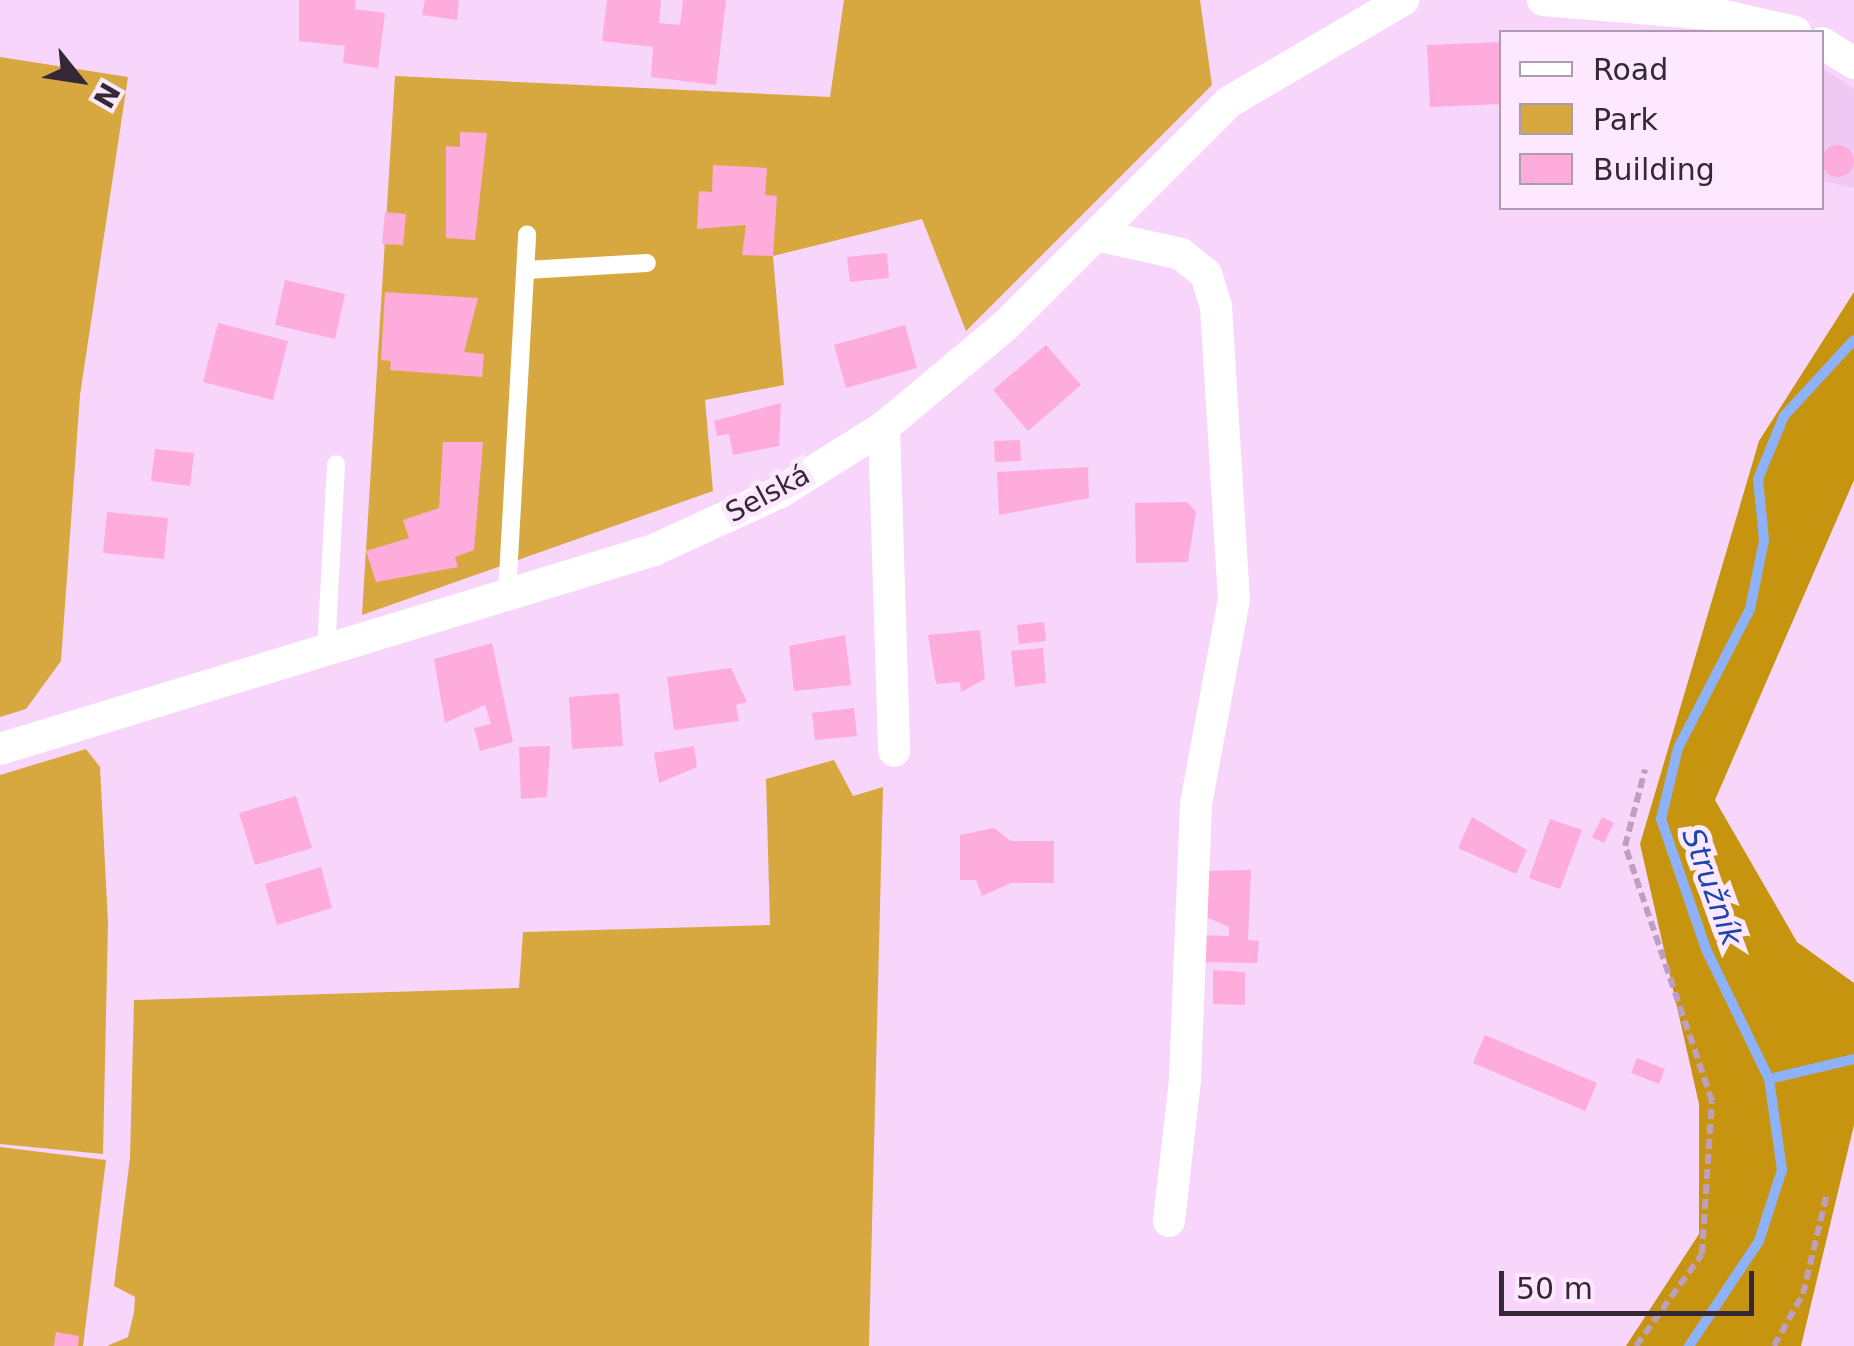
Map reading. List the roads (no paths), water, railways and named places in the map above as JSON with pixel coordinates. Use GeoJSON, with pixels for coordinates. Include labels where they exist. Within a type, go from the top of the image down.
{"type":"FeatureCollection","features":[{"type":"Feature","properties":{"kind":"street","name":"Selská"},"geometry":{"type":"LineString","coordinates":[[0,749],[654,550],[782,490],[884,426],[1096,234],[1229,102],[1403,0]]}},
{"type":"Feature","properties":{"kind":"street"},"geometry":{"type":"LineString","coordinates":[[1543,0],[1720,15],[1786,30]]}},
{"type":"Feature","properties":{"kind":"street"},"geometry":{"type":"LineString","coordinates":[[1824,45],[1854,63]]}},
{"type":"Feature","properties":{"kind":"street"},"geometry":{"type":"LineString","coordinates":[[1096,234],[1181,254],[1206,274],[1216,306],[1234,599],[1194,823],[1186,1080],[1169,1220]]}},
{"type":"Feature","properties":{"kind":"street"},"geometry":{"type":"LineString","coordinates":[[884,426],[894,751]]}},
{"type":"Feature","properties":{"kind":"lane"},"geometry":{"type":"LineString","coordinates":[[507,595],[527,236]]}},
{"type":"Feature","properties":{"kind":"lane"},"geometry":{"type":"LineString","coordinates":[[526,270],[647,264]]}},
{"type":"Feature","properties":{"kind":"lane"},"geometry":{"type":"LineString","coordinates":[[326,650],[336,464]]}},
{"type":"Feature","properties":{"kind":"waterway","name":"Stružník"},"geometry":{"type":"LineString","coordinates":[[1689,1346],[1759,1241],[1782,1170],[1769,1079],[1706,949],[1661,819],[1678,748],[1750,609],[1764,540],[1758,479],[1784,416],[1854,340]]}},
{"type":"Feature","properties":{"kind":"waterway"},"geometry":{"type":"LineString","coordinates":[[1769,1079],[1854,1059]]}}]}
